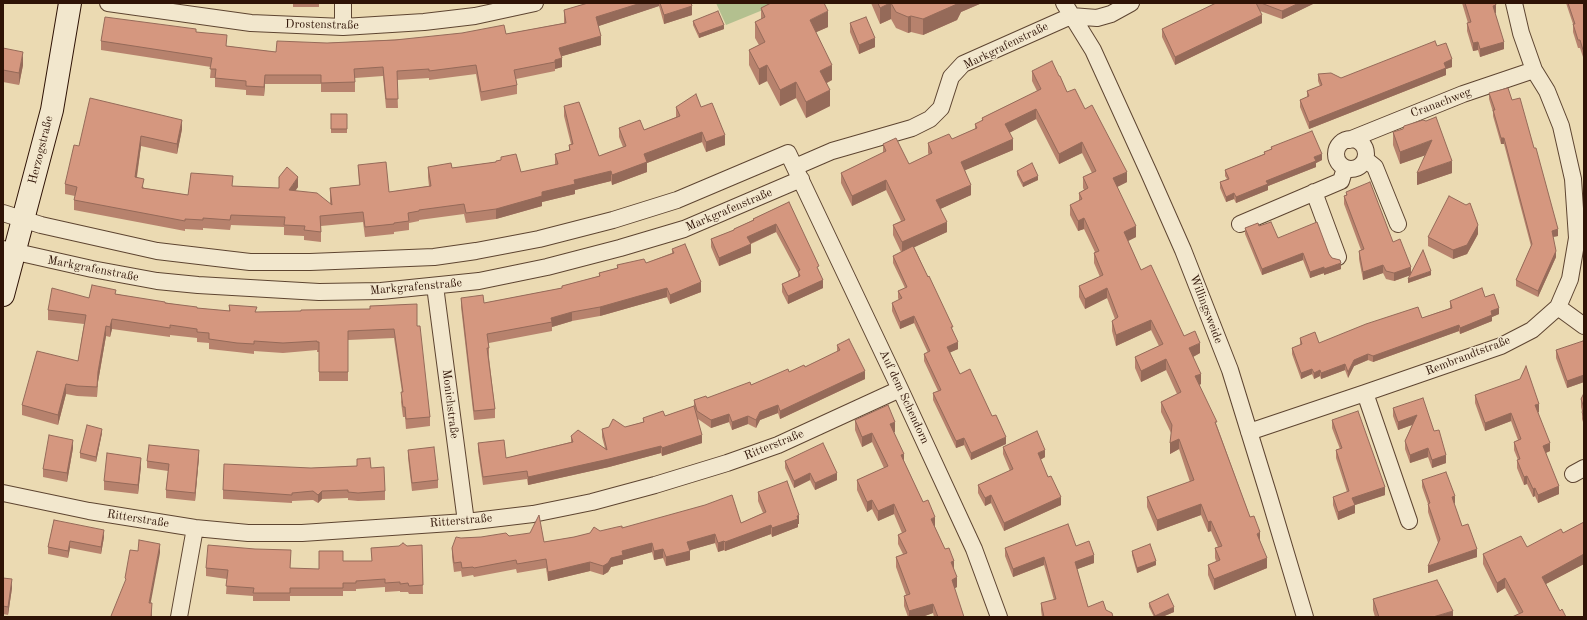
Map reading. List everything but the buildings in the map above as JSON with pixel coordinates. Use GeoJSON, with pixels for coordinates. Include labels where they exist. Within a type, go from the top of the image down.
{"type":"FeatureCollection","features":[{"type":"Feature","properties":{"kind":"street","name":"Herzogstraße"},"geometry":{"type":"LineString","coordinates":[[3,295],[9,251],[24,220],[52,110],[70,3]]}},
{"type":"Feature","properties":{"kind":"street","name":"Drostenstraße"},"geometry":{"type":"LineString","coordinates":[[108,3],[251,23],[343,27],[424,22],[474,16],[535,3]]}},
{"type":"Feature","properties":{"kind":"street"},"geometry":{"type":"LineString","coordinates":[[343,3],[343,27]]}},
{"type":"Feature","properties":{"kind":"street","name":"Markgrafenstraße"},"geometry":{"type":"LineString","coordinates":[[9,251],[99,271],[157,281],[198,285],[319,292],[381,291],[435,286],[486,280],[547,267],[620,248],[684,229],[798,173],[832,151],[912,128],[930,119],[941,108],[951,77],[963,64],[1068,9],[1096,18],[1111,14],[1131,3]]}},
{"type":"Feature","properties":{"kind":"street","name":"Rembrandtstraße"},"geometry":{"type":"LineString","coordinates":[[1249,432],[1501,346],[1532,330],[1558,307],[1570,279],[1577,238],[1573,179],[1561,126],[1547,91],[1534,70],[1514,3]]}},
{"type":"Feature","properties":{"kind":"street","name":"Willingsweide"},"geometry":{"type":"LineString","coordinates":[[1068,9],[1093,50],[1149,172],[1183,250],[1230,370],[1305,617]]}},
{"type":"Feature","properties":{"kind":"street","name":"Cranachweg"},"geometry":{"type":"LineString","coordinates":[[1345,168],[1338,162],[1336,152],[1340,144],[1463,94],[1534,70]]}},
{"type":"Feature","properties":{"kind":"street"},"geometry":{"type":"LineString","coordinates":[[1349,140],[1354,140],[1362,145],[1365,159],[1375,167],[1398,224]]}},
{"type":"Feature","properties":{"kind":"street"},"geometry":{"type":"LineString","coordinates":[[3,214],[157,251],[250,262],[310,262],[434,257],[539,239],[613,220],[677,200],[788,153],[798,173]]}},
{"type":"Feature","properties":{"kind":"street"},"geometry":{"type":"LineString","coordinates":[[1240,224],[1341,181],[1345,168],[1350,169],[1359,166],[1365,159]]}},
{"type":"Feature","properties":{"kind":"street","name":"Auf dem Schendorn"},"geometry":{"type":"LineString","coordinates":[[798,173],[974,549],[999,617]]}},
{"type":"Feature","properties":{"kind":"street"},"geometry":{"type":"LineString","coordinates":[[1314,192],[1338,257]]}},
{"type":"Feature","properties":{"kind":"street","name":"Monichstraße"},"geometry":{"type":"LineString","coordinates":[[435,286],[466,522]]}},
{"type":"Feature","properties":{"kind":"street"},"geometry":{"type":"LineString","coordinates":[[1558,307],[1584,326]]}},
{"type":"Feature","properties":{"kind":"street","name":"Ritterstraße"},"geometry":{"type":"LineString","coordinates":[[3,493],[89,511],[195,528],[248,533],[302,533],[466,522],[534,514],[592,502],[727,463],[778,445],[900,389]]}},
{"type":"Feature","properties":{"kind":"street"},"geometry":{"type":"LineString","coordinates":[[1365,393],[1409,521]]}},
{"type":"Feature","properties":{"kind":"street"},"geometry":{"type":"LineString","coordinates":[[178,617],[195,528]]}},
{"type":"Feature","properties":{"kind":"green space"},"geometry":{"type":"Polygon","coordinates":[[[716,3],[780,3],[726,25],[716,3]]]}}]}
